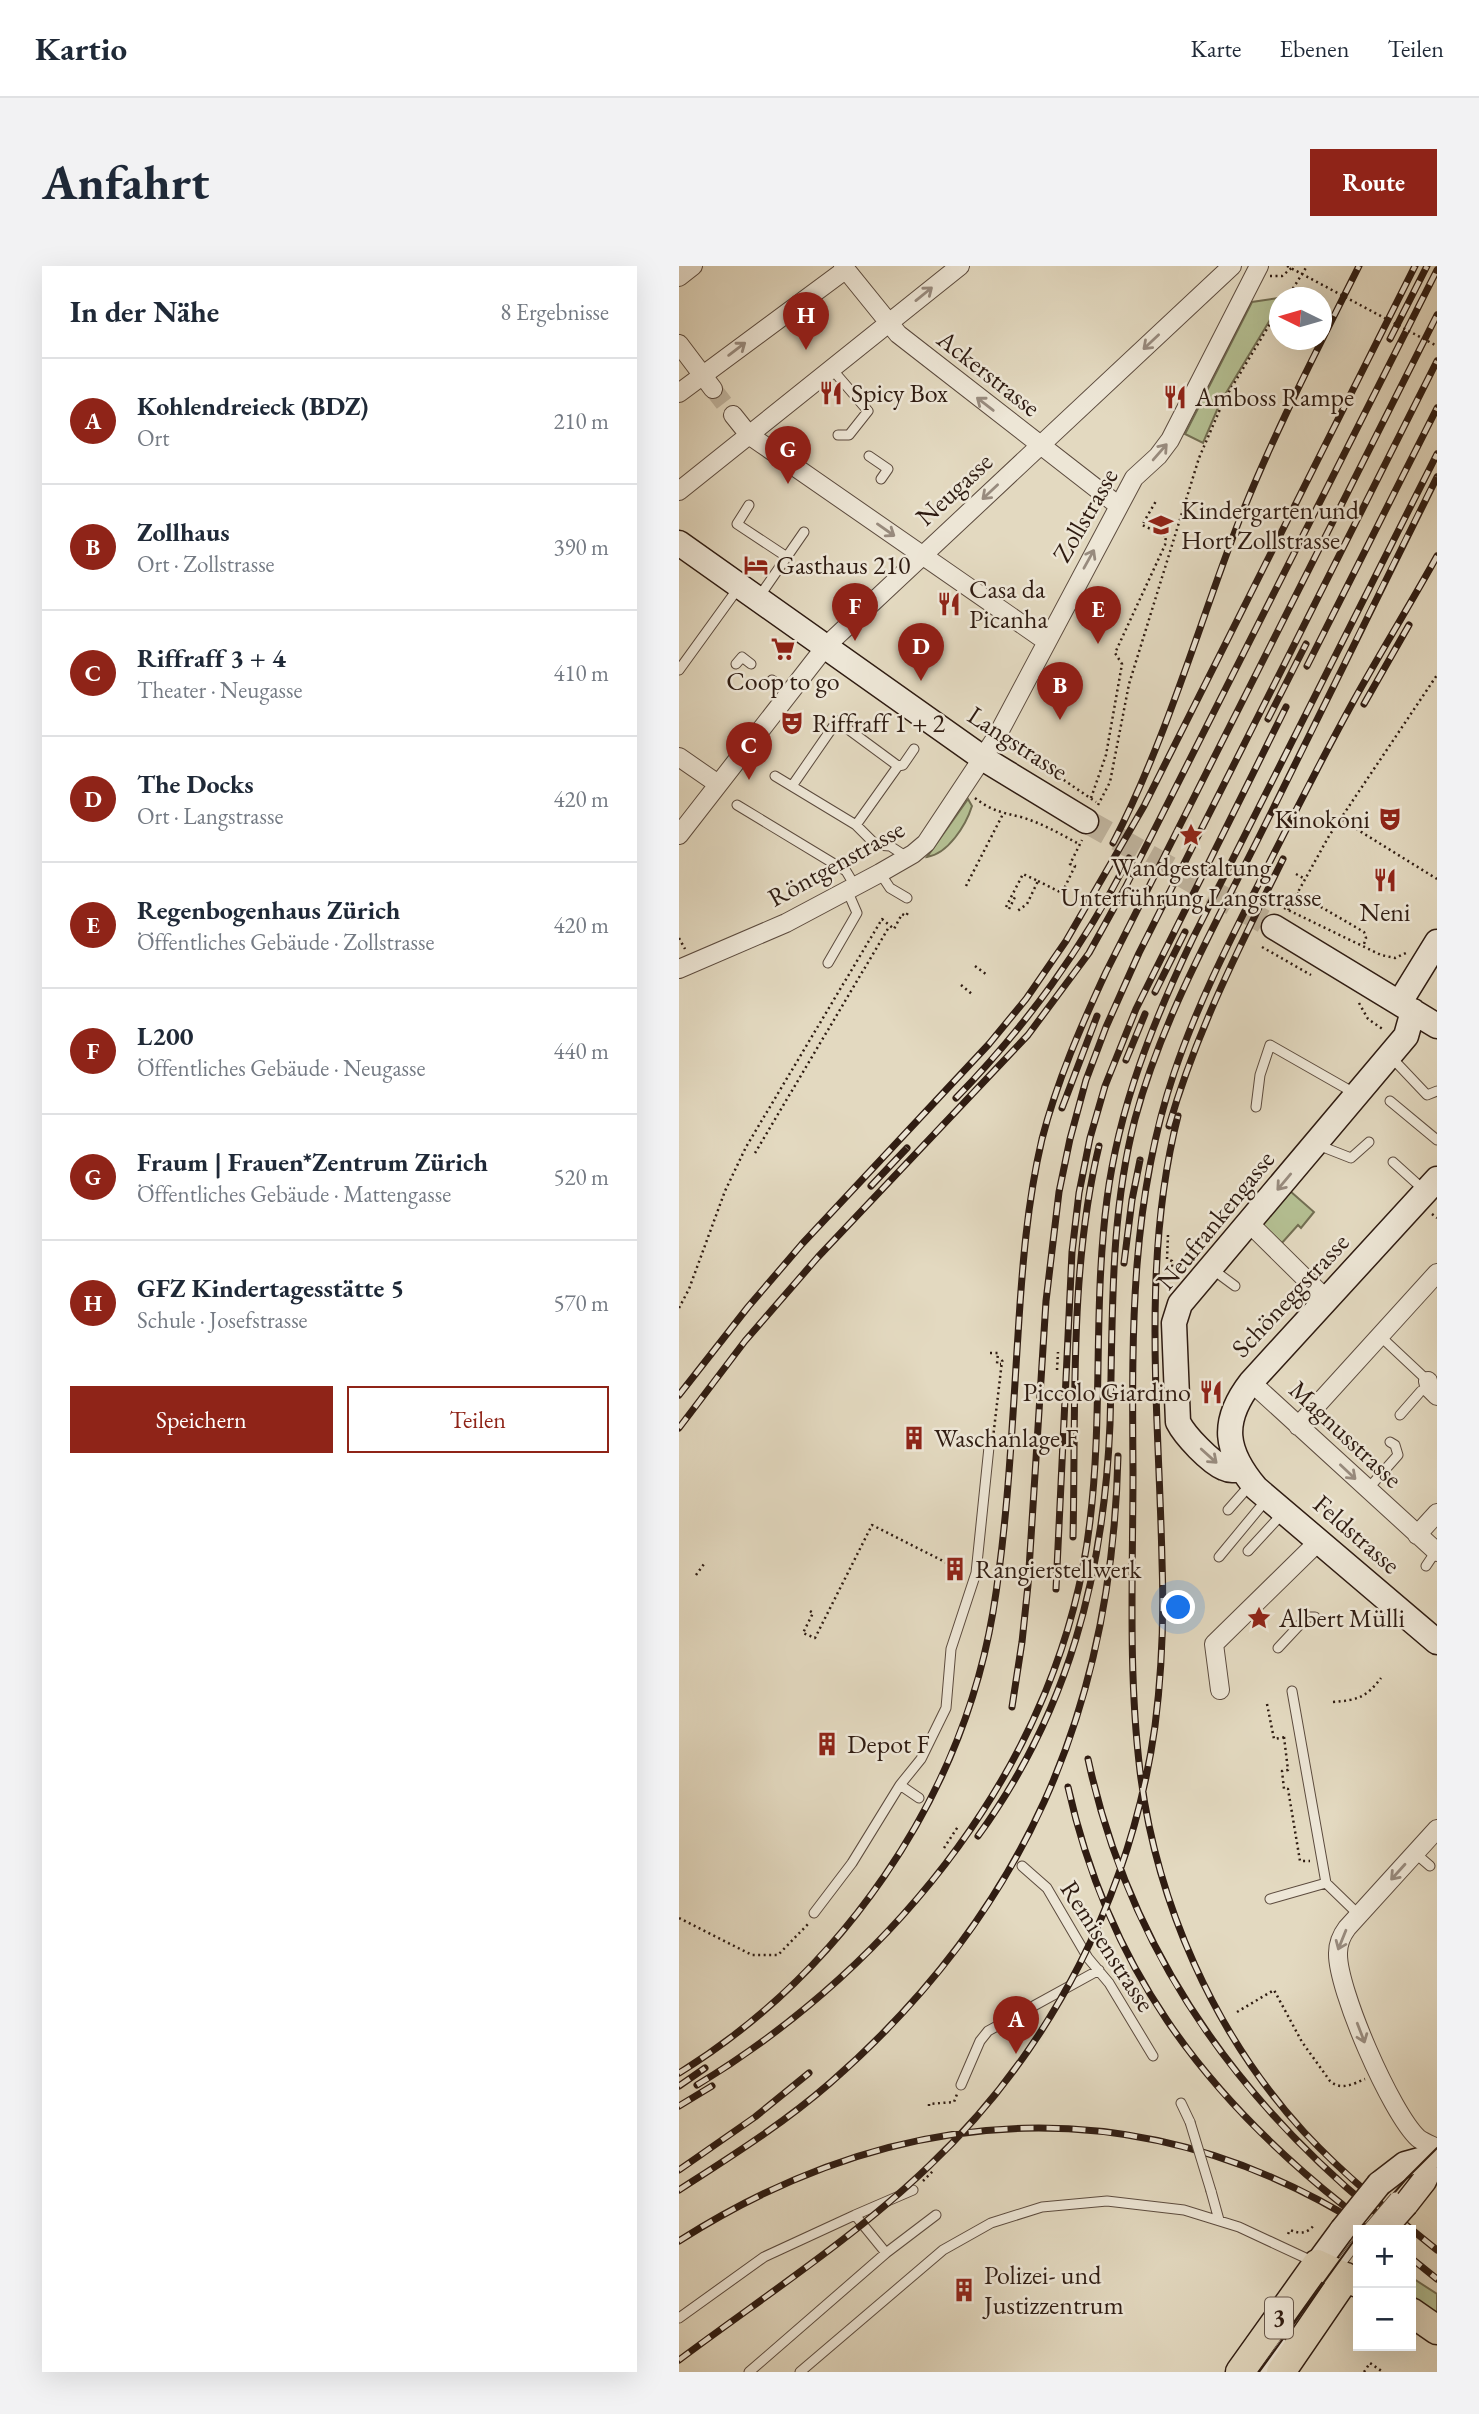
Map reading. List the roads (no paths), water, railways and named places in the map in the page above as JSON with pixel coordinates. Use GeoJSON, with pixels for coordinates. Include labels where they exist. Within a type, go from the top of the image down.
{"type":"FeatureCollection","features":[{"type":"Feature","properties":{"kind":"main road","name":"3"},"geometry":{"type":"LineString","coordinates":[[1240,2372],[1340,2273]]}},
{"type":"Feature","properties":{"kind":"main road","name":"3"},"geometry":{"type":"LineString","coordinates":[[1281,2372],[1340,2273]]}},
{"type":"Feature","properties":{"kind":"main road"},"geometry":{"type":"LineString","coordinates":[[1416,2315],[1437,2330]]}},
{"type":"Feature","properties":{"kind":"street"},"geometry":{"type":"LineString","coordinates":[[679,277],[693,266]]}},
{"type":"Feature","properties":{"kind":"street"},"geometry":{"type":"LineString","coordinates":[[679,491],[960,266]]}},
{"type":"Feature","properties":{"kind":"street","name":"Neugasse"},"geometry":{"type":"LineString","coordinates":[[679,835],[718,784],[745,757],[788,693],[826,646],[1232,266]]}},
{"type":"Feature","properties":{"kind":"street"},"geometry":{"type":"LineString","coordinates":[[679,393],[708,382],[772,323],[844,268]]}},
{"type":"Feature","properties":{"kind":"street","name":"Ackerstrasse"},"geometry":{"type":"LineString","coordinates":[[844,268],[898,334],[1119,506]]}},
{"type":"Feature","properties":{"kind":"street","name":"Zollstrasse"},"geometry":{"type":"LineString","coordinates":[[984,759],[1134,478],[1158,456],[1170,440],[1265,271]]}},
{"type":"Feature","properties":{"kind":"street"},"geometry":{"type":"LineString","coordinates":[[679,344],[708,382]]}},
{"type":"Feature","properties":{"kind":"street"},"geometry":{"type":"LineString","coordinates":[[733,415],[749,435],[861,507],[922,555],[1046,641]]}},
{"type":"Feature","properties":{"kind":"street","name":"Langstrasse"},"geometry":{"type":"LineString","coordinates":[[679,543],[984,759],[1087,816]]}},
{"type":"Feature","properties":{"kind":"street"},"geometry":{"type":"LineString","coordinates":[[679,757],[718,784]]}},
{"type":"Feature","properties":{"kind":"street","name":"Röntgenstrasse"},"geometry":{"type":"LineString","coordinates":[[679,969],[786,923],[907,857],[926,843],[984,759]]}},
{"type":"Feature","properties":{"kind":"street"},"geometry":{"type":"LineString","coordinates":[[1277,923],[1437,1026]]}},
{"type":"Feature","properties":{"kind":"street","name":"Neufrankengasse"},"geometry":{"type":"LineString","coordinates":[[1261,1490],[1220,1466],[1183,1431],[1176,1414],[1175,1316],[1180,1304],[1358,1095],[1390,1044],[1406,1036],[1406,1007],[1437,942]]}},
{"type":"Feature","properties":{"kind":"street","name":"Schöneggstrasse"},"geometry":{"type":"LineString","coordinates":[[1261,1490],[1232,1453],[1230,1424],[1235,1406],[1251,1382],[1431,1194]]}},
{"type":"Feature","properties":{"kind":"street"},"geometry":{"type":"LineString","coordinates":[[1249,1223],[1327,1300]]}},
{"type":"Feature","properties":{"kind":"street"},"geometry":{"type":"LineString","coordinates":[[1298,1426],[1437,1273]]}},
{"type":"Feature","properties":{"kind":"street","name":"Magnusstrasse"},"geometry":{"type":"LineString","coordinates":[[1251,1382],[1417,1535],[1433,1557]]}},
{"type":"Feature","properties":{"kind":"street","name":"Feldstrasse"},"geometry":{"type":"LineString","coordinates":[[1261,1490],[1435,1637]]}},
{"type":"Feature","properties":{"kind":"street"},"geometry":{"type":"LineString","coordinates":[[1417,1535],[1437,1513]]}},
{"type":"Feature","properties":{"kind":"street"},"geometry":{"type":"LineString","coordinates":[[1220,1690],[1214,1644],[1319,1541]]}},
{"type":"Feature","properties":{"kind":"street"},"geometry":{"type":"LineString","coordinates":[[1436,2153],[1419,2138],[1390,2099],[1357,2021],[1338,1956],[1342,1936],[1437,1829]]}},
{"type":"Feature","properties":{"kind":"street"},"geometry":{"type":"LineString","coordinates":[[1385,2225],[1405,2164],[1436,2153]]}},
{"type":"Feature","properties":{"kind":"street"},"geometry":{"type":"LineString","coordinates":[[1340,2273],[1350,2235],[1398,2191],[1424,2181],[1436,2153]]}},
{"type":"Feature","properties":{"kind":"lane"},"geometry":{"type":"LineString","coordinates":[[831,368],[868,411],[849,435],[838,435]]}},
{"type":"Feature","properties":{"kind":"lane"},"geometry":{"type":"LineString","coordinates":[[869,456],[892,471],[881,479]]}},
{"type":"Feature","properties":{"kind":"lane"},"geometry":{"type":"LineString","coordinates":[[749,505],[737,524],[787,557]]}},
{"type":"Feature","properties":{"kind":"lane"},"geometry":{"type":"LineString","coordinates":[[679,670],[749,592],[787,557],[804,532]]}},
{"type":"Feature","properties":{"kind":"lane"},"geometry":{"type":"LineString","coordinates":[[736,664],[742,657],[751,664]]}},
{"type":"Feature","properties":{"kind":"lane"},"geometry":{"type":"LineString","coordinates":[[772,680],[788,693]]}},
{"type":"Feature","properties":{"kind":"lane"},"geometry":{"type":"LineString","coordinates":[[792,786],[837,721],[898,766]]}},
{"type":"Feature","properties":{"kind":"lane"},"geometry":{"type":"LineString","coordinates":[[856,825],[898,766],[903,765],[914,749]]}},
{"type":"Feature","properties":{"kind":"lane"},"geometry":{"type":"LineString","coordinates":[[775,776],[856,825],[876,845],[890,846],[907,857]]}},
{"type":"Feature","properties":{"kind":"lane"},"geometry":{"type":"LineString","coordinates":[[737,805],[846,871],[857,913],[828,963]]}},
{"type":"Feature","properties":{"kind":"lane"},"geometry":{"type":"LineString","coordinates":[[880,873],[890,888],[907,898]]}},
{"type":"Feature","properties":{"kind":"lane"},"geometry":{"type":"LineString","coordinates":[[1390,1044],[1427,1095],[1437,1091]]}},
{"type":"Feature","properties":{"kind":"lane"},"geometry":{"type":"LineString","coordinates":[[1256,1107],[1260,1075],[1270,1045],[1358,1095]]}},
{"type":"Feature","properties":{"kind":"lane"},"geometry":{"type":"LineString","coordinates":[[1390,1101],[1437,1140]]}},
{"type":"Feature","properties":{"kind":"lane"},"geometry":{"type":"LineString","coordinates":[[1319,1141],[1324,1147],[1351,1158],[1369,1143]]}},
{"type":"Feature","properties":{"kind":"lane"},"geometry":{"type":"LineString","coordinates":[[1393,1162],[1431,1194]]}},
{"type":"Feature","properties":{"kind":"lane"},"geometry":{"type":"LineString","coordinates":[[1211,1268],[1235,1286]]}},
{"type":"Feature","properties":{"kind":"lane"},"geometry":{"type":"LineString","coordinates":[[1380,1336],[1430,1383],[1400,1415]]}},
{"type":"Feature","properties":{"kind":"lane"},"geometry":{"type":"LineString","coordinates":[[1367,1490],[1398,1455],[1395,1445],[1390,1442]]}},
{"type":"Feature","properties":{"kind":"lane"},"geometry":{"type":"LineString","coordinates":[[814,1913],[852,1863],[899,1785],[921,1759],[946,1708],[951,1649],[976,1573],[989,1447]]}},
{"type":"Feature","properties":{"kind":"lane"},"geometry":{"type":"LineString","coordinates":[[1228,1510],[1261,1490]]}},
{"type":"Feature","properties":{"kind":"lane"},"geometry":{"type":"LineString","coordinates":[[1248,1551],[1261,1490]]}},
{"type":"Feature","properties":{"kind":"lane"},"geometry":{"type":"LineString","coordinates":[[1219,1557],[1261,1490]]}},
{"type":"Feature","properties":{"kind":"lane"},"geometry":{"type":"LineString","coordinates":[[1278,1648],[1307,1617],[1315,1617]]}},
{"type":"Feature","properties":{"kind":"lane"},"geometry":{"type":"LineString","coordinates":[[1291,1691],[1326,1883],[1359,1915]]}},
{"type":"Feature","properties":{"kind":"lane"},"geometry":{"type":"LineString","coordinates":[[899,1785],[919,1798]]}},
{"type":"Feature","properties":{"kind":"lane"},"geometry":{"type":"LineString","coordinates":[[1416,1853],[1430,1866]]}},
{"type":"Feature","properties":{"kind":"lane","name":"Remisenstrasse"},"geometry":{"type":"LineString","coordinates":[[1021,1866],[1047,1888],[1088,1958],[1109,1983],[1153,2056]]}},
{"type":"Feature","properties":{"kind":"lane"},"geometry":{"type":"LineString","coordinates":[[1269,1899],[1326,1883]]}},
{"type":"Feature","properties":{"kind":"lane"},"geometry":{"type":"LineString","coordinates":[[961,2085],[980,2042],[988,2032],[1099,1970]]}},
{"type":"Feature","properties":{"kind":"lane"},"geometry":{"type":"LineString","coordinates":[[1181,2103],[1190,2122],[1219,2220]]}},
{"type":"Feature","properties":{"kind":"lane"},"geometry":{"type":"LineString","coordinates":[[679,2318],[764,2257],[913,2190]]}},
{"type":"Feature","properties":{"kind":"lane"},"geometry":{"type":"LineString","coordinates":[[1371,2225],[1398,2191]]}},
{"type":"Feature","properties":{"kind":"lane"},"geometry":{"type":"LineString","coordinates":[[800,2372],[943,2250],[1003,2218],[1053,2204],[1094,2201],[1153,2205],[1219,2220],[1340,2273]]}},
{"type":"Feature","properties":{"kind":"lane"},"geometry":{"type":"LineString","coordinates":[[855,2215],[886,2253]]}},
{"type":"Feature","properties":{"kind":"lane"},"geometry":{"type":"LineString","coordinates":[[749,2372],[886,2253],[936,2215]]}},
{"type":"Feature","properties":{"kind":"lane"},"geometry":{"type":"LineString","coordinates":[[1263,2372],[1288,2338]]}},
{"type":"Feature","properties":{"kind":"tunnel"},"geometry":{"type":"LineString","coordinates":[[713,389],[733,415]]}},
{"type":"Feature","properties":{"kind":"tunnel"},"geometry":{"type":"LineString","coordinates":[[1086,821],[1274,927]]}},
{"type":"Feature","properties":{"kind":"tram line"},"geometry":{"type":"LineString","coordinates":[[1366,2225],[1437,2148]]}},
{"type":"Feature","properties":{"kind":"tram line"},"geometry":{"type":"LineString","coordinates":[[1259,2372],[1353,2242]]}},
{"type":"Feature","properties":{"kind":"railway"},"geometry":{"type":"LineString","coordinates":[[1113,843],[1165,725],[1252,488],[1359,266]]}},
{"type":"Feature","properties":{"kind":"railway"},"geometry":{"type":"LineString","coordinates":[[679,1395],[802,1244],[989,1044],[1026,999],[1066,941],[1144,806],[1415,266]]}},
{"type":"Feature","properties":{"kind":"railway"},"geometry":{"type":"LineString","coordinates":[[1390,339],[1427,266]]}},
{"type":"Feature","properties":{"kind":"railway"},"geometry":{"type":"LineString","coordinates":[[679,1428],[745,1341],[818,1257],[1028,1035],[1089,953],[1125,888],[1437,270]]}},
{"type":"Feature","properties":{"kind":"railway"},"geometry":{"type":"LineString","coordinates":[[679,2073],[738,2032],[792,1985],[841,1933],[885,1876],[922,1814],[953,1749],[977,1682],[993,1612],[1006,1509],[1021,1286],[1032,1187],[1042,1139],[1062,1075],[1106,972],[1437,315]]}},
{"type":"Feature","properties":{"kind":"railway"},"geometry":{"type":"LineString","coordinates":[[1012,1707],[1028,1585],[1046,1301],[1059,1192],[1086,1080],[1139,953],[1437,361]]}},
{"type":"Feature","properties":{"kind":"railway"},"geometry":{"type":"LineString","coordinates":[[1307,666],[1437,408]]}},
{"type":"Feature","properties":{"kind":"railway"},"geometry":{"type":"LineString","coordinates":[[697,2085],[770,2036],[839,1979],[902,1916],[958,1846],[1007,1772],[1045,1692],[1074,1608],[1090,1521],[1096,1441],[1100,1279],[1107,1199],[1120,1131],[1139,1065],[1193,938],[1437,454]]}},
{"type":"Feature","properties":{"kind":"railway"},"geometry":{"type":"LineString","coordinates":[[978,1836],[1036,1741],[1058,1691],[1089,1588],[1106,1480],[1116,1233],[1127,1157],[1147,1080],[1193,969],[1437,477]]}},
{"type":"Feature","properties":{"kind":"railway"},"geometry":{"type":"LineString","coordinates":[[1437,556],[1363,684],[1305,793],[1213,978],[1174,1073],[1149,1171],[1137,1270],[1133,1370],[1132,1621],[1136,1734],[1148,1820],[1175,1917],[1194,1964],[1243,2053],[1272,2094],[1304,2132],[1352,2179],[1437,2250]]}},
{"type":"Feature","properties":{"kind":"railway"},"geometry":{"type":"LineString","coordinates":[[1364,704],[1409,625]]}},
{"type":"Feature","properties":{"kind":"railway"},"geometry":{"type":"LineString","coordinates":[[1268,719],[1306,644]]}},
{"type":"Feature","properties":{"kind":"railway"},"geometry":{"type":"LineString","coordinates":[[1056,1589],[1072,1252],[1079,1193],[1090,1138],[1105,1086],[1136,1009],[1286,707]]}},
{"type":"Feature","properties":{"kind":"railway"},"geometry":{"type":"LineString","coordinates":[[956,1098],[1030,1014],[1051,985],[1092,924],[1129,858]]}},
{"type":"Feature","properties":{"kind":"railway"},"geometry":{"type":"LineString","coordinates":[[1169,1126],[1206,1023],[1283,859]]}},
{"type":"Feature","properties":{"kind":"railway"},"geometry":{"type":"LineString","coordinates":[[1155,992],[1185,932]]}},
{"type":"Feature","properties":{"kind":"railway"},"geometry":{"type":"LineString","coordinates":[[1126,1060],[1145,1014]]}},
{"type":"Feature","properties":{"kind":"railway"},"geometry":{"type":"LineString","coordinates":[[1062,1108],[1097,1016]]}},
{"type":"Feature","properties":{"kind":"railway"},"geometry":{"type":"LineString","coordinates":[[679,2360],[870,2218],[929,2166],[973,2121],[1013,2072],[1048,2020],[1079,1965],[1106,1908],[1127,1849],[1144,1788],[1159,1685],[1163,1582],[1156,1394],[1156,1281],[1159,1226],[1178,1116]]}},
{"type":"Feature","properties":{"kind":"railway"},"geometry":{"type":"LineString","coordinates":[[1073,1537],[1078,1291],[1089,1193],[1099,1146]]}},
{"type":"Feature","properties":{"kind":"railway"},"geometry":{"type":"LineString","coordinates":[[871,1186],[907,1148]]}},
{"type":"Feature","properties":{"kind":"railway"},"geometry":{"type":"LineString","coordinates":[[1124,1263],[1140,1160]]}},
{"type":"Feature","properties":{"kind":"railway"},"geometry":{"type":"LineString","coordinates":[[679,2190],[756,2140],[812,2098],[898,2018],[956,1950],[1004,1878],[1044,1802],[1075,1722],[1098,1638],[1112,1549],[1118,1456]]}},
{"type":"Feature","properties":{"kind":"railway"},"geometry":{"type":"LineString","coordinates":[[1088,1759],[1106,1827],[1129,1891],[1158,1952],[1192,2009],[1230,2064],[1274,2116],[1322,2165],[1374,2211]]}},
{"type":"Feature","properties":{"kind":"railway"},"geometry":{"type":"LineString","coordinates":[[1068,1787],[1085,1852],[1108,1912],[1135,1968],[1167,2021],[1204,2070],[1246,2117],[1292,2162],[1343,2205]]}},
{"type":"Feature","properties":{"kind":"railway"},"geometry":{"type":"LineString","coordinates":[[679,2086],[705,2068]]}},
{"type":"Feature","properties":{"kind":"railway"},"geometry":{"type":"LineString","coordinates":[[679,2170],[755,2117],[809,2073]]}},
{"type":"Feature","properties":{"kind":"railway"},"geometry":{"type":"LineString","coordinates":[[679,2106],[712,2086]]}},
{"type":"Feature","properties":{"kind":"railway"},"geometry":{"type":"LineString","coordinates":[[679,2241],[763,2194],[849,2159],[936,2137],[1024,2128],[1111,2133],[1198,2151],[1285,2183],[1361,2225]]}},
{"type":"Feature","properties":{"kind":"railway"},"geometry":{"type":"LineString","coordinates":[[1416,2262],[1437,2279]]}},
{"type":"Feature","properties":{"kind":"place","name":"GFZ Kindertagesstätte 5"},"geometry":{"type":"Point","coordinates":[806,350]}},
{"type":"Feature","properties":{"kind":"place","name":"Spicy Box"},"geometry":{"type":"Point","coordinates":[831,393]}},
{"type":"Feature","properties":{"kind":"place","name":"Amboss Rampe"},"geometry":{"type":"Point","coordinates":[1175,397]}},
{"type":"Feature","properties":{"kind":"place","name":"Fraum | Frauen*Zentrum Zürich"},"geometry":{"type":"Point","coordinates":[788,484]}},
{"type":"Feature","properties":{"kind":"place","name":"Kindergarten und Hort Zollstrasse"},"geometry":{"type":"Point","coordinates":[1161,525]}},
{"type":"Feature","properties":{"kind":"place","name":"Gasthaus 210"},"geometry":{"type":"Point","coordinates":[756,565]}},
{"type":"Feature","properties":{"kind":"place","name":"Casa da Picanha"},"geometry":{"type":"Point","coordinates":[949,604]}},
{"type":"Feature","properties":{"kind":"place","name":"L200"},"geometry":{"type":"Point","coordinates":[855,641]}},
{"type":"Feature","properties":{"kind":"place","name":"Regenbogenhaus Zürich"},"geometry":{"type":"Point","coordinates":[1098,644]}},
{"type":"Feature","properties":{"kind":"place","name":"Coop to go"},"geometry":{"type":"Point","coordinates":[783,649]}},
{"type":"Feature","properties":{"kind":"place","name":"The Docks"},"geometry":{"type":"Point","coordinates":[921,681]}},
{"type":"Feature","properties":{"kind":"place","name":"Zollhaus"},"geometry":{"type":"Point","coordinates":[1060,720]}},
{"type":"Feature","properties":{"kind":"place","name":"Riffraff 1 + 2"},"geometry":{"type":"Point","coordinates":[792,723]}},
{"type":"Feature","properties":{"kind":"place","name":"Riffraff 3 + 4"},"geometry":{"type":"Point","coordinates":[749,780]}},
{"type":"Feature","properties":{"kind":"place","name":"Kinokoni"},"geometry":{"type":"Point","coordinates":[1390,819]}},
{"type":"Feature","properties":{"kind":"place","name":"Wandgestaltung Unterführung Langstrasse"},"geometry":{"type":"Point","coordinates":[1191,835]}},
{"type":"Feature","properties":{"kind":"place","name":"Neni"},"geometry":{"type":"Point","coordinates":[1385,880]}},
{"type":"Feature","properties":{"kind":"place","name":"Piccolo Giardino"},"geometry":{"type":"Point","coordinates":[1211,1392]}},
{"type":"Feature","properties":{"kind":"place","name":"Waschanlage F"},"geometry":{"type":"Point","coordinates":[914,1438]}},
{"type":"Feature","properties":{"kind":"place","name":"Rangierstellwerk"},"geometry":{"type":"Point","coordinates":[955,1569]}},
{"type":"Feature","properties":{"kind":"place","name":"Albert Mülli"},"geometry":{"type":"Point","coordinates":[1259,1618]}},
{"type":"Feature","properties":{"kind":"place","name":"Depot F"},"geometry":{"type":"Point","coordinates":[827,1744]}},
{"type":"Feature","properties":{"kind":"place","name":"Kohlendreieck (BDZ)"},"geometry":{"type":"Point","coordinates":[1016,2054]}},
{"type":"Feature","properties":{"kind":"place","name":"Polizei- und Justizzentrum"},"geometry":{"type":"Point","coordinates":[964,2290]}}]}
